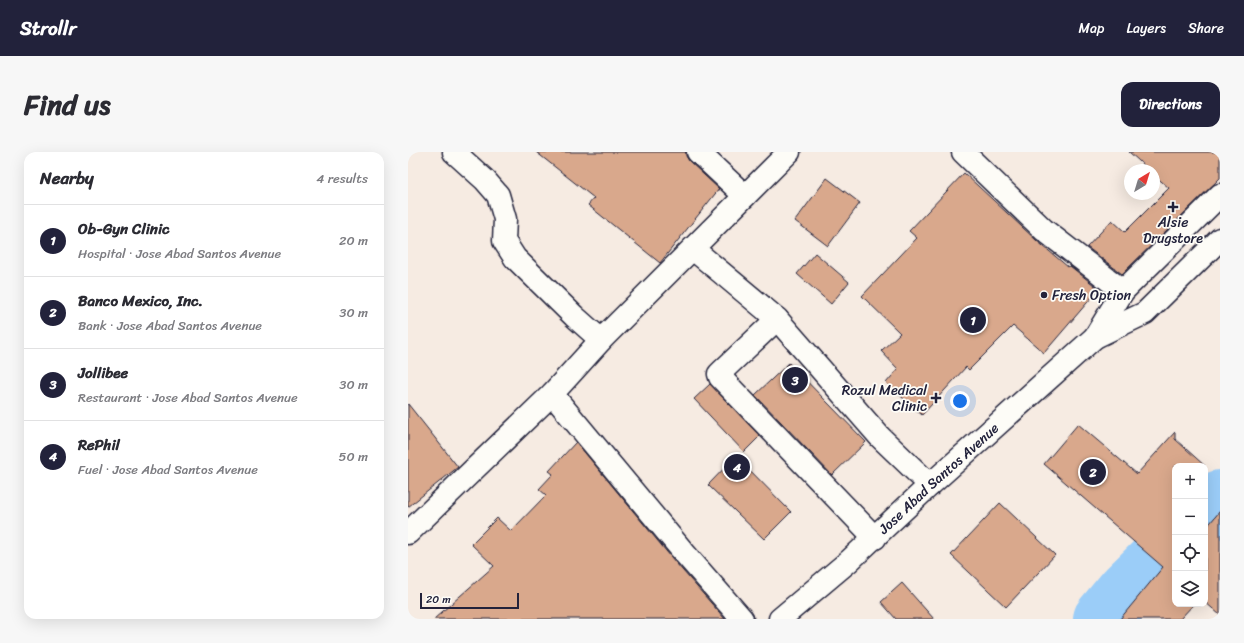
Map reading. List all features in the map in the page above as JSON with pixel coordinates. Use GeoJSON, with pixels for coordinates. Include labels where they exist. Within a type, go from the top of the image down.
{"type":"FeatureCollection","features":[{"type":"Feature","properties":{"kind":"main road"},"geometry":{"type":"LineString","coordinates":[[454,152],[485,180],[498,195],[504,219],[504,241],[515,258],[574,316],[601,340]]}},
{"type":"Feature","properties":{"kind":"main road"},"geometry":{"type":"LineString","coordinates":[[698,152],[745,196]]}},
{"type":"Feature","properties":{"kind":"main road"},"geometry":{"type":"LineString","coordinates":[[408,533],[552,394],[601,340],[789,152]]}},
{"type":"Feature","properties":{"kind":"main road"},"geometry":{"type":"LineString","coordinates":[[963,152],[1044,230],[1123,291]]}},
{"type":"Feature","properties":{"kind":"main road","name":"Jose Abad Santos Avenue"},"geometry":{"type":"LineString","coordinates":[[1095,337],[1123,291],[1220,194]]}},
{"type":"Feature","properties":{"kind":"main road","name":"Jose Abad Santos Avenue"},"geometry":{"type":"LineString","coordinates":[[780,619],[875,538],[930,485],[1095,337],[1145,313],[1220,239]]}},
{"type":"Feature","properties":{"kind":"main road"},"geometry":{"type":"LineString","coordinates":[[693,249],[777,318],[880,437],[930,485]]}},
{"type":"Feature","properties":{"kind":"main road"},"geometry":{"type":"LineString","coordinates":[[777,318],[719,374],[720,377],[875,538]]}},
{"type":"Feature","properties":{"kind":"main road"},"geometry":{"type":"LineString","coordinates":[[552,394],[686,555],[742,619]]}},
{"type":"Feature","properties":{"kind":"building"},"geometry":{"type":"Polygon","coordinates":[[[536,152],[686,152],[686,156],[689,161],[719,189],[660,263],[588,205],[594,198],[536,152]]]}},
{"type":"Feature","properties":{"kind":"building"},"geometry":{"type":"Polygon","coordinates":[[[1129,152],[1220,152],[1220,178],[1122,274],[1087,247],[1112,220],[1125,232],[1157,200],[1160,200],[1160,197],[1169,188],[1160,180],[1160,164],[1142,164],[1129,152]]]}},
{"type":"Feature","properties":{"kind":"building"},"geometry":{"type":"Polygon","coordinates":[[[964,173],[1036,240],[1068,267],[1070,266],[1099,289],[1044,353],[1013,326],[969,370],[966,367],[922,415],[886,383],[898,369],[881,351],[900,333],[862,296],[917,238],[909,231],[964,173]]]}},
{"type":"Feature","properties":{"kind":"building"},"geometry":{"type":"Polygon","coordinates":[[[827,178],[860,203],[828,246],[795,221],[827,178]]]}},
{"type":"Feature","properties":{"kind":"building"},"geometry":{"type":"Polygon","coordinates":[[[815,253],[849,282],[831,304],[797,274],[815,253]]]}},
{"type":"Feature","properties":{"kind":"building"},"geometry":{"type":"Polygon","coordinates":[[[789,363],[866,442],[832,475],[755,395],[789,363]]]}},
{"type":"Feature","properties":{"kind":"building"},"geometry":{"type":"Polygon","coordinates":[[[710,384],[760,436],[744,452],[694,399],[710,384]]]}},
{"type":"Feature","properties":{"kind":"building"},"geometry":{"type":"Polygon","coordinates":[[[408,404],[458,467],[408,507],[408,404]]]}},
{"type":"Feature","properties":{"kind":"building"},"geometry":{"type":"Polygon","coordinates":[[[1078,424],[1137,474],[1175,432],[1175,439],[1202,463],[1172,463],[1172,607],[1191,607],[1180,619],[1120,619],[1163,567],[1044,464],[1078,424]]]}},
{"type":"Feature","properties":{"kind":"building"},"geometry":{"type":"Polygon","coordinates":[[[576,442],[676,563],[725,619],[434,619],[494,566],[471,544],[497,518],[511,531],[546,495],[539,489],[553,474],[549,471],[576,442]]]}},
{"type":"Feature","properties":{"kind":"building"},"geometry":{"type":"Polygon","coordinates":[[[736,456],[791,512],[764,539],[708,485],[736,456]]]}},
{"type":"Feature","properties":{"kind":"building"},"geometry":{"type":"Polygon","coordinates":[[[1000,503],[1055,555],[1006,607],[951,555],[1000,503]]]}},
{"type":"Feature","properties":{"kind":"building"},"geometry":{"type":"Polygon","coordinates":[[[1220,511],[1220,615],[1208,605],[1208,525],[1220,511]]]}},
{"type":"Feature","properties":{"kind":"building"},"geometry":{"type":"Polygon","coordinates":[[[902,583],[934,619],[896,619],[881,602],[902,583]]]}},
{"type":"Feature","properties":{"kind":"waterway"},"geometry":{"type":"LineString","coordinates":[[1208,511],[1220,500]]}},
{"type":"Feature","properties":{"kind":"waterway"},"geometry":{"type":"LineString","coordinates":[[1103,619],[1127,590],[1172,546]]}},
{"type":"Feature","properties":{"kind":"place","name":"Alsie Drugstore"},"geometry":{"type":"Point","coordinates":[1173,207]}},
{"type":"Feature","properties":{"kind":"place","name":"Fresh Option"},"geometry":{"type":"Point","coordinates":[1044,295]}},
{"type":"Feature","properties":{"kind":"place","name":"Ob-Gyn Clinic"},"geometry":{"type":"Point","coordinates":[973,320]}},
{"type":"Feature","properties":{"kind":"place","name":"Jollibee"},"geometry":{"type":"Point","coordinates":[795,380]}},
{"type":"Feature","properties":{"kind":"place","name":"Rozul Medical Clinic"},"geometry":{"type":"Point","coordinates":[936,398]}},
{"type":"Feature","properties":{"kind":"place","name":"RePhil"},"geometry":{"type":"Point","coordinates":[737,467]}},
{"type":"Feature","properties":{"kind":"place","name":"Banco Mexico, Inc."},"geometry":{"type":"Point","coordinates":[1093,472]}}]}
